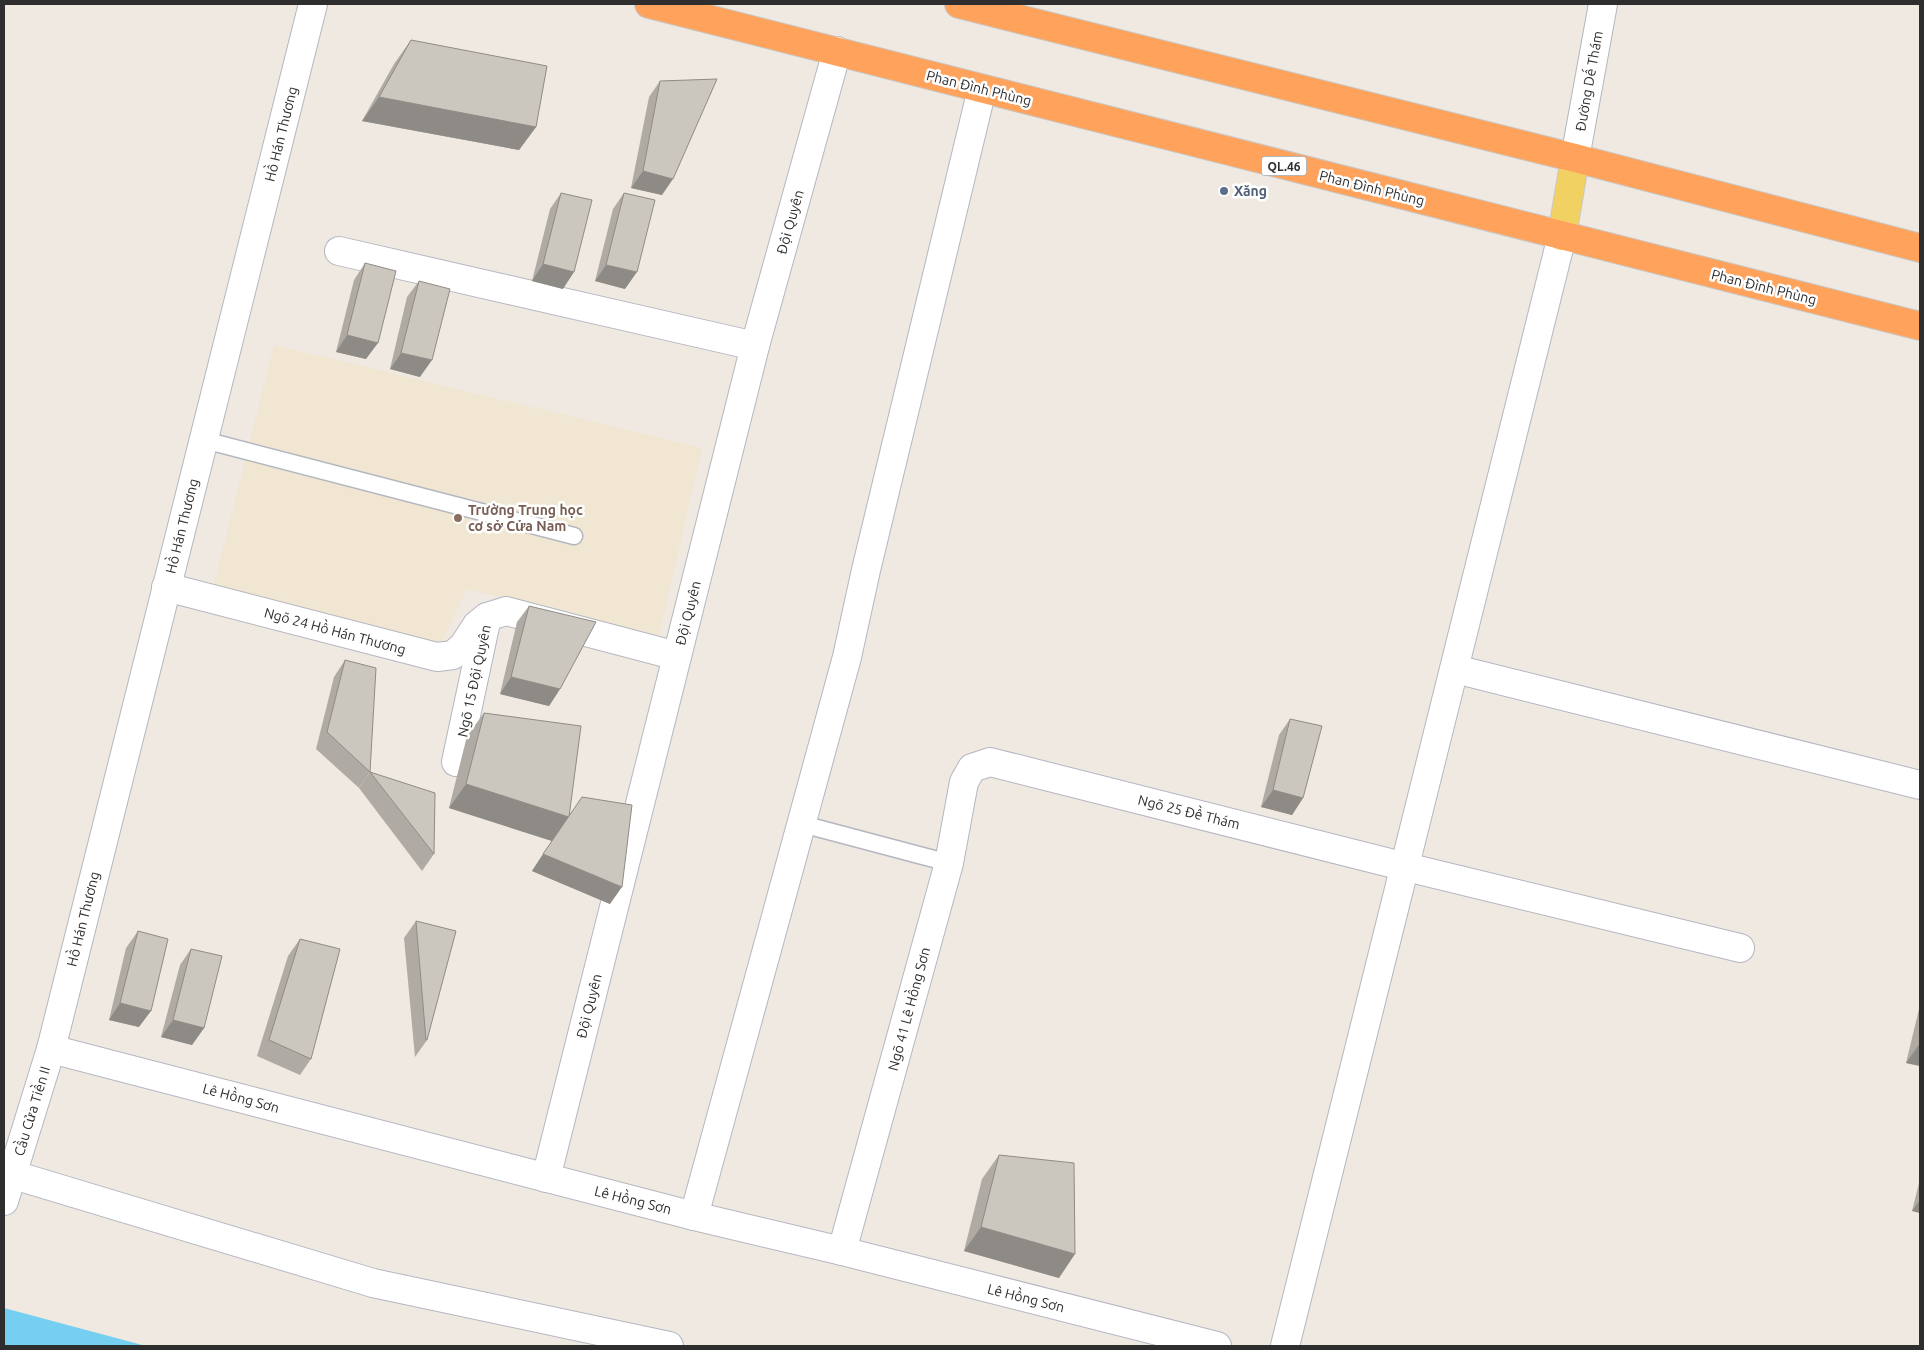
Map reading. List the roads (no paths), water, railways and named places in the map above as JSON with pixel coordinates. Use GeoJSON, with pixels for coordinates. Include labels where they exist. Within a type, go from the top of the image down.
{"type":"FeatureCollection","features":[{"type":"Feature","properties":{"kind":"highway","name":"Phan Đình Phùng"},"geometry":{"type":"LineString","coordinates":[[649,4],[1920,326]]}},
{"type":"Feature","properties":{"kind":"highway"},"geometry":{"type":"LineString","coordinates":[[973,5],[1920,248]]}},
{"type":"Feature","properties":{"kind":"main road"},"geometry":{"type":"LineString","coordinates":[[1562,236],[1575,158]]}},
{"type":"Feature","properties":{"kind":"street","name":"Hồ Hán Thương"},"geometry":{"type":"LineString","coordinates":[[51,1049],[313,4]]}},
{"type":"Feature","properties":{"kind":"street","name":"Đường Dế Thám"},"geometry":{"type":"LineString","coordinates":[[1575,158],[1603,4]]}},
{"type":"Feature","properties":{"kind":"street","name":"Đội Quyên"},"geometry":{"type":"LineString","coordinates":[[546,1178],[755,346],[838,51]]}},
{"type":"Feature","properties":{"kind":"street"},"geometry":{"type":"LineString","coordinates":[[694,1216],[847,657],[866,570],[982,89]]}},
{"type":"Feature","properties":{"kind":"street"},"geometry":{"type":"LineString","coordinates":[[1285,1346],[1562,236]]}},
{"type":"Feature","properties":{"kind":"street"},"geometry":{"type":"LineString","coordinates":[[339,251],[755,346]]}},
{"type":"Feature","properties":{"kind":"street","name":"Ngõ 24 Hồ Hán Thương"},"geometry":{"type":"LineString","coordinates":[[166,587],[437,658],[453,655],[464,645],[477,624],[487,617]]}},
{"type":"Feature","properties":{"kind":"street","name":"Ngõ 15 Đội Quyên"},"geometry":{"type":"LineString","coordinates":[[456,762],[487,617],[506,610],[677,656]]}},
{"type":"Feature","properties":{"kind":"street"},"geometry":{"type":"LineString","coordinates":[[1454,669],[1920,786]]}},
{"type":"Feature","properties":{"kind":"street","name":"Ngõ 25 Đề Thám"},"geometry":{"type":"LineString","coordinates":[[972,768],[990,762],[1406,867],[1740,948]]}},
{"type":"Feature","properties":{"kind":"street","name":"Ngõ 41 Lê Hồng Sơn"},"geometry":{"type":"LineString","coordinates":[[842,1251],[949,863],[964,782],[972,768]]}},
{"type":"Feature","properties":{"kind":"street","name":"Cầu Cửa Tiền II"},"geometry":{"type":"LineString","coordinates":[[4,1201],[8,1173],[51,1049]]}},
{"type":"Feature","properties":{"kind":"street","name":"Lê Hồng Sơn"},"geometry":{"type":"LineString","coordinates":[[51,1049],[694,1216],[842,1251],[1217,1346]]}},
{"type":"Feature","properties":{"kind":"street"},"geometry":{"type":"LineString","coordinates":[[8,1173],[373,1283],[669,1346]]}},
{"type":"Feature","properties":{"kind":"lane"},"geometry":{"type":"LineString","coordinates":[[204,440],[574,536]]}},
{"type":"Feature","properties":{"kind":"lane"},"geometry":{"type":"LineString","coordinates":[[802,824],[949,863]]}},
{"type":"Feature","properties":{"kind":"water"},"geometry":{"type":"Polygon","coordinates":[[[4,1308],[146,1346],[4,1346],[4,1308]]]}},
{"type":"Feature","properties":{"kind":"place","name":"Xăng"},"geometry":{"type":"Point","coordinates":[1224,191]}},
{"type":"Feature","properties":{"kind":"place","name":"Trường Trung học cơ sở Cửa Nam"},"geometry":{"type":"Point","coordinates":[458,518]}}]}
